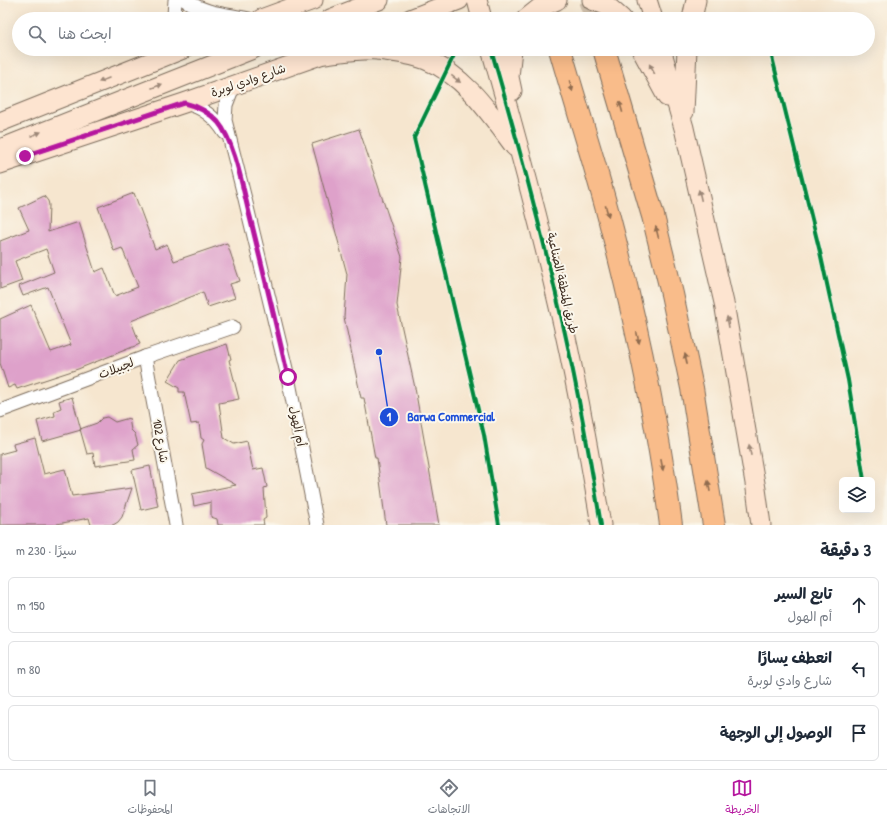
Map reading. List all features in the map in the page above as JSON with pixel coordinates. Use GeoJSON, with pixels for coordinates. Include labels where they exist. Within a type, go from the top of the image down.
{"type":"FeatureCollection","features":[{"type":"Feature","properties":{"kind":"highway"},"geometry":{"type":"LineString","coordinates":[[562,56],[612,228],[640,346],[671,525]]}},
{"type":"Feature","properties":{"kind":"highway"},"geometry":{"type":"LineString","coordinates":[[606,56],[653,216],[672,294],[692,388],[714,525]]}},
{"type":"Feature","properties":{"kind":"street"},"geometry":{"type":"LineString","coordinates":[[174,12],[176,0]]}},
{"type":"Feature","properties":{"kind":"street"},"geometry":{"type":"LineString","coordinates":[[185,0],[197,8],[212,12]]}},
{"type":"Feature","properties":{"kind":"street"},"geometry":{"type":"LineString","coordinates":[[278,12],[313,0]]}},
{"type":"Feature","properties":{"kind":"street"},"geometry":{"type":"LineString","coordinates":[[348,12],[379,0]]}},
{"type":"Feature","properties":{"kind":"street"},"geometry":{"type":"LineString","coordinates":[[428,12],[459,0]]}},
{"type":"Feature","properties":{"kind":"street"},"geometry":{"type":"LineString","coordinates":[[477,0],[480,12]]}},
{"type":"Feature","properties":{"kind":"street"},"geometry":{"type":"LineString","coordinates":[[534,12],[540,7],[557,0]]}},
{"type":"Feature","properties":{"kind":"street"},"geometry":{"type":"LineString","coordinates":[[592,0],[606,5],[614,12]]}},
{"type":"Feature","properties":{"kind":"street"},"geometry":{"type":"LineString","coordinates":[[647,0],[651,12]]}},
{"type":"Feature","properties":{"kind":"street"},"geometry":{"type":"LineString","coordinates":[[693,12],[696,0]]}},
{"type":"Feature","properties":{"kind":"street"},"geometry":{"type":"LineString","coordinates":[[140,65],[147,56]]}},
{"type":"Feature","properties":{"kind":"street"},"geometry":{"type":"LineString","coordinates":[[0,122],[164,56]]}},
{"type":"Feature","properties":{"kind":"street"},"geometry":{"type":"LineString","coordinates":[[0,149],[235,56]]}},
{"type":"Feature","properties":{"kind":"street","name":"شارع وادي لوبرة"},"geometry":{"type":"LineString","coordinates":[[0,164],[184,103],[317,56]]}},
{"type":"Feature","properties":{"kind":"street","name":"شارع وادي لوبرة"},"geometry":{"type":"LineString","coordinates":[[411,56],[426,60],[447,72],[472,92],[495,120],[522,158]]}},
{"type":"Feature","properties":{"kind":"street","name":"طريق المنطقة الصناعية"},"geometry":{"type":"LineString","coordinates":[[493,56],[522,158],[559,309],[589,452],[601,525]]}},
{"type":"Feature","properties":{"kind":"street"},"geometry":{"type":"LineString","coordinates":[[511,56],[509,77],[522,158]]}},
{"type":"Feature","properties":{"kind":"street"},"geometry":{"type":"LineString","coordinates":[[645,56],[684,128]]}},
{"type":"Feature","properties":{"kind":"street"},"geometry":{"type":"LineString","coordinates":[[663,56],[684,128],[724,303],[761,525]]}},
{"type":"Feature","properties":{"kind":"street"},"geometry":{"type":"LineString","coordinates":[[684,128],[687,56]]}},
{"type":"Feature","properties":{"kind":"street","name":"أم الهول"},"geometry":{"type":"LineString","coordinates":[[238,84],[231,92],[226,105],[224,120],[249,214],[288,377],[317,525]]}},
{"type":"Feature","properties":{"kind":"street","name":"أم الهول"},"geometry":{"type":"LineString","coordinates":[[184,103],[194,105],[207,112],[218,122],[230,142]]}},
{"type":"Feature","properties":{"kind":"street","name":"لجبيلات"},"geometry":{"type":"LineString","coordinates":[[0,411],[145,357],[233,327]]}},
{"type":"Feature","properties":{"kind":"street","name":"شارع 102"},"geometry":{"type":"LineString","coordinates":[[145,357],[176,525]]}},
{"type":"Feature","properties":{"kind":"building"},"geometry":{"type":"Polygon","coordinates":[[[359,129],[402,257],[397,305],[415,388],[439,525],[386,525],[377,458],[375,458],[364,398],[361,398],[344,317],[347,274],[312,144],[359,129]]]}},
{"type":"Feature","properties":{"kind":"building"},"geometry":{"type":"Polygon","coordinates":[[[134,193],[155,249],[167,244],[174,261],[227,243],[240,281],[230,284],[235,298],[208,307],[203,292],[131,321],[140,344],[78,369],[17,389],[15,385],[8,388],[0,363],[0,319],[31,305],[51,352],[71,345],[48,287],[23,296],[19,286],[54,272],[46,249],[15,261],[22,281],[0,289],[0,241],[29,230],[19,208],[44,196],[49,205],[48,232],[79,222],[95,272],[104,268],[115,296],[138,287],[122,248],[114,251],[98,207],[134,193]]]}},
{"type":"Feature","properties":{"kind":"building"},"geometry":{"type":"Polygon","coordinates":[[[227,344],[231,359],[229,360],[239,399],[219,403],[224,438],[234,444],[247,441],[253,470],[263,468],[267,487],[264,488],[266,518],[263,520],[264,525],[218,525],[217,519],[211,517],[211,502],[194,506],[192,494],[236,485],[206,468],[202,444],[204,440],[201,438],[199,423],[191,424],[184,392],[179,392],[179,388],[167,381],[180,360],[227,344]]]}},
{"type":"Feature","properties":{"kind":"building"},"geometry":{"type":"Polygon","coordinates":[[[72,397],[81,430],[42,441],[37,421],[55,416],[54,411],[61,408],[59,401],[72,397]]]}},
{"type":"Feature","properties":{"kind":"building"},"geometry":{"type":"Polygon","coordinates":[[[107,417],[115,422],[129,418],[131,430],[135,434],[138,445],[133,449],[135,460],[95,466],[93,453],[87,454],[80,429],[97,423],[102,418],[107,417]]]}},
{"type":"Feature","properties":{"kind":"building"},"geometry":{"type":"Polygon","coordinates":[[[35,438],[44,474],[65,469],[72,496],[132,488],[122,517],[118,522],[113,525],[91,525],[89,518],[57,525],[0,525],[0,454],[15,450],[13,444],[35,438]]]}},
{"type":"Feature","properties":{"kind":"building"},"geometry":{"type":"Polygon","coordinates":[[[150,466],[158,506],[141,510],[132,470],[150,466]]]}},
{"type":"Feature","properties":{"kind":"tunnel"},"geometry":{"type":"LineString","coordinates":[[544,0],[548,12]]}},
{"type":"Feature","properties":{"kind":"tunnel"},"geometry":{"type":"LineString","coordinates":[[589,0],[593,12]]}},
{"type":"Feature","properties":{"kind":"cycle path"},"geometry":{"type":"LineString","coordinates":[[454,56],[414,138],[484,435],[499,525]]}},
{"type":"Feature","properties":{"kind":"cycle path"},"geometry":{"type":"LineString","coordinates":[[493,56],[527,178],[559,307],[582,416],[601,525]]}},
{"type":"Feature","properties":{"kind":"cycle path"},"geometry":{"type":"LineString","coordinates":[[772,56],[820,252],[848,380],[864,477]]}},
{"type":"Feature","properties":{"kind":"place","name":"Barwa Commercial"},"geometry":{"type":"Point","coordinates":[379,352]}},
{"type":"Feature","properties":{"kind":"route"},"geometry":{"type":"LineString","coordinates":[[25,156],[184,103],[194,105],[207,112],[218,122],[230,142],[274,314],[288,377]]}}]}
